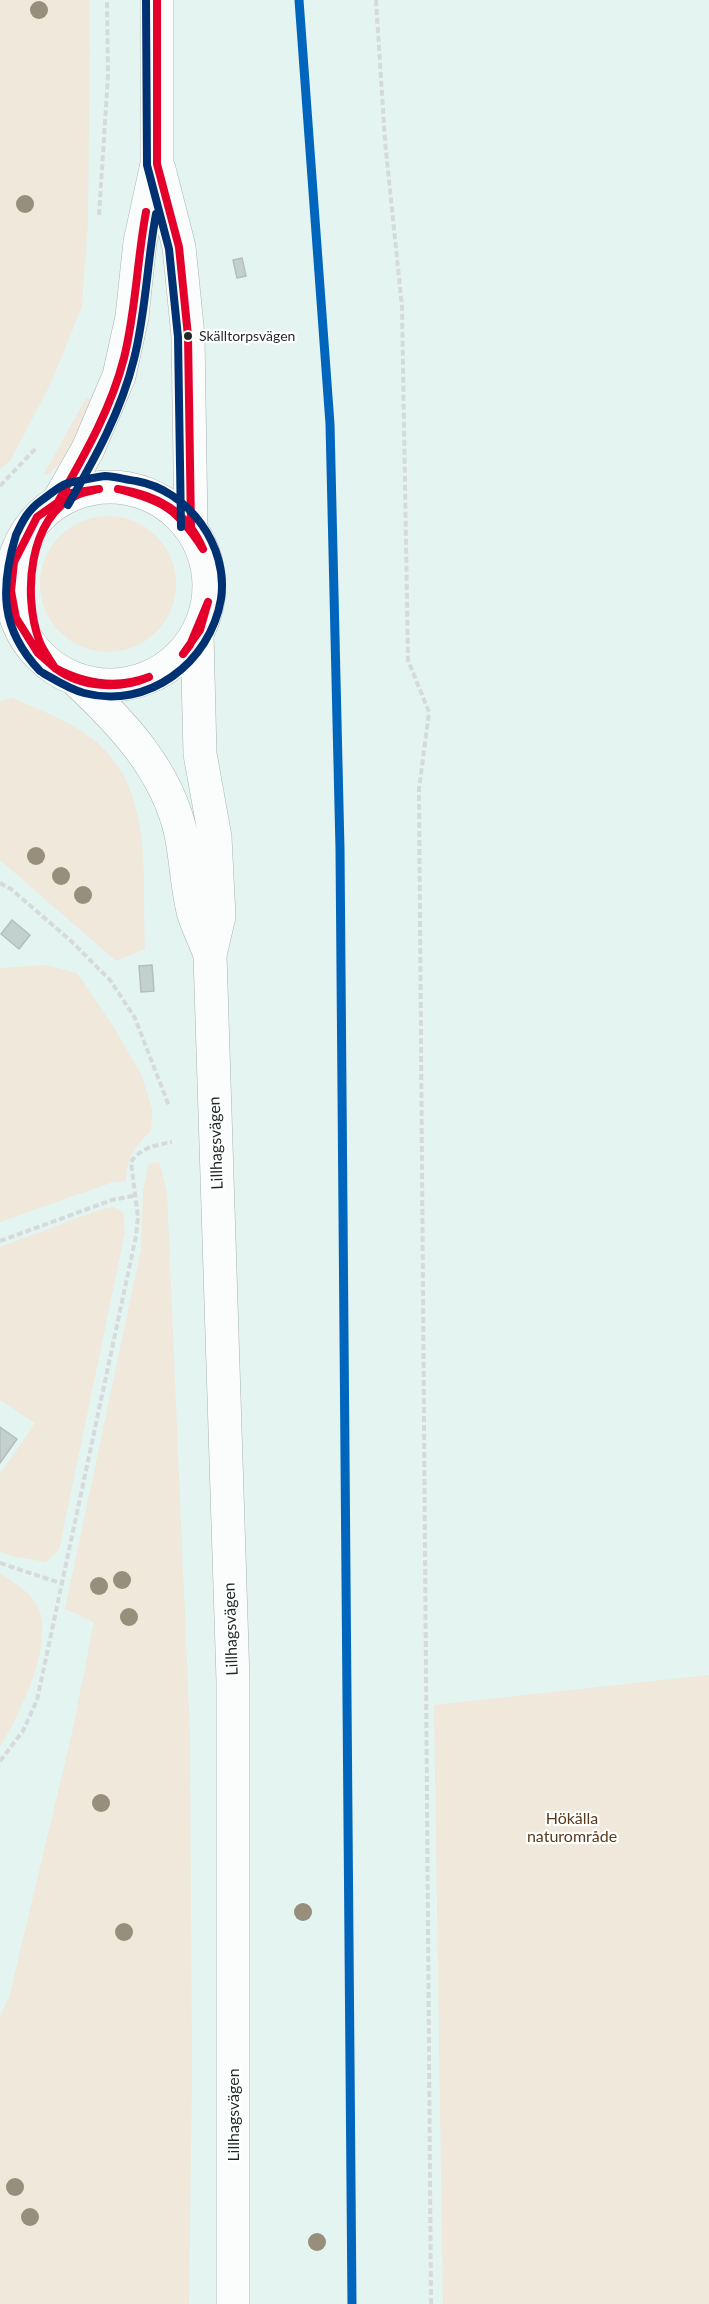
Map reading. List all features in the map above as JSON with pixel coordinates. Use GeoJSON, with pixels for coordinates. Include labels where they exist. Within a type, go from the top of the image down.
{"type":"FeatureCollection","features":[{"type":"Feature","properties":{"kind":"street","name":"Lillhagsvägen"},"geometry":{"type":"LineString","coordinates":[[157,0],[157,164],[140,242],[132,317],[119,376],[88,449],[59,500],[10,546],[11,580],[13,606],[22,631],[36,652],[48,664],[76,680],[116,717],[148,760],[168,795],[181,832],[193,912],[210,954]]}},
{"type":"Feature","properties":{"kind":"street","name":"Lillhagsvägen"},"geometry":{"type":"LineString","coordinates":[[157,164],[179,247],[188,336],[191,527]]}},
{"type":"Feature","properties":{"kind":"street","name":"Lillhagsvägen"},"geometry":{"type":"LineString","coordinates":[[59,500],[93,488],[130,488],[164,502],[191,527],[204,552],[210,580],[208,609],[197,635],[175,662],[145,679],[110,686],[76,680]]}},
{"type":"Feature","properties":{"kind":"street","name":"Lillhagsvägen"},"geometry":{"type":"LineString","coordinates":[[197,635],[200,754],[215,837],[219,916],[210,954],[233,1681],[233,2304]]}},
{"type":"Feature","properties":{"kind":"street"},"geometry":{"type":"LineString","coordinates":[[0,645],[36,652]]}},
{"type":"Feature","properties":{"kind":"path"},"geometry":{"type":"LineString","coordinates":[[99,220],[108,76],[107,0]]}},
{"type":"Feature","properties":{"kind":"path"},"geometry":{"type":"LineString","coordinates":[[376,0],[385,141],[402,307],[408,660],[429,712],[419,801],[431,2304]]}},
{"type":"Feature","properties":{"kind":"path"},"geometry":{"type":"LineString","coordinates":[[0,486],[39,445]]}},
{"type":"Feature","properties":{"kind":"path"},"geometry":{"type":"LineString","coordinates":[[0,883],[11,889],[70,940],[110,980],[135,1018],[165,1090],[170,1110]]}},
{"type":"Feature","properties":{"kind":"path"},"geometry":{"type":"LineString","coordinates":[[0,1761],[23,1731],[37,1700],[63,1584],[136,1236],[136,1195],[131,1162],[135,1155],[152,1146],[179,1141]]}},
{"type":"Feature","properties":{"kind":"path"},"geometry":{"type":"LineString","coordinates":[[0,1241],[112,1200],[136,1195]]}},
{"type":"Feature","properties":{"kind":"path"},"geometry":{"type":"LineString","coordinates":[[0,1563],[63,1584]]}},
{"type":"Feature","properties":{"kind":"green space"},"geometry":{"type":"Polygon","coordinates":[[[0,0],[90,0],[88,223],[82,306],[51,383],[10,461],[0,469],[0,0]]]}},
{"type":"Feature","properties":{"kind":"green space"},"geometry":{"type":"Polygon","coordinates":[[[86,398],[99,401],[62,461],[48,475],[44,474],[86,398]]]}},
{"type":"Feature","properties":{"kind":"green space"},"geometry":{"type":"Polygon","coordinates":[[[108,516],[134,521],[146,527],[156,536],[165,546],[171,558],[176,584],[171,610],[165,622],[156,632],[146,641],[134,647],[108,652],[82,647],[70,641],[60,632],[51,622],[45,610],[40,584],[45,558],[51,546],[60,536],[70,527],[82,521],[108,516]]]}},
{"type":"Feature","properties":{"kind":"green space"},"geometry":{"type":"Polygon","coordinates":[[[13,698],[60,719],[93,739],[119,767],[138,815],[142,842],[145,949],[116,961],[0,860],[0,701],[13,698]]]}},
{"type":"Feature","properties":{"kind":"green space"},"geometry":{"type":"Polygon","coordinates":[[[46,965],[77,973],[113,1026],[142,1076],[152,1110],[151,1131],[132,1153],[126,1181],[113,1182],[0,1222],[0,968],[46,965]]]}},
{"type":"Feature","properties":{"kind":"green space"},"geometry":{"type":"Polygon","coordinates":[[[159,1162],[167,1192],[190,1735],[192,2073],[189,2304],[0,2304],[0,2016],[9,1998],[72,1733],[94,1622],[65,1609],[141,1249],[143,1192],[148,1165],[159,1162]]]}},
{"type":"Feature","properties":{"kind":"green space"},"geometry":{"type":"Polygon","coordinates":[[[114,1207],[123,1212],[125,1232],[59,1550],[46,1562],[11,1556],[0,1551],[0,1474],[35,1423],[0,1400],[0,1247],[102,1209],[114,1207]]]}},
{"type":"Feature","properties":{"kind":"green space"},"geometry":{"type":"Polygon","coordinates":[[[0,1573],[21,1588],[35,1602],[42,1622],[42,1640],[25,1699],[0,1747],[0,1573]]]}},
{"type":"Feature","properties":{"kind":"green space","name":"Hökälla naturområde"},"geometry":{"type":"Polygon","coordinates":[[[709,1675],[709,2304],[443,2304],[434,1705],[709,1675]]]}},
{"type":"Feature","properties":{"kind":"building"},"geometry":{"type":"Polygon","coordinates":[[[242,258],[246,276],[237,278],[233,260],[242,258]]]}},
{"type":"Feature","properties":{"kind":"building"},"geometry":{"type":"Polygon","coordinates":[[[12,920],[30,935],[19,949],[1,934],[12,920]]]}},
{"type":"Feature","properties":{"kind":"building"},"geometry":{"type":"Polygon","coordinates":[[[152,965],[154,991],[141,992],[139,966],[152,965]]]}},
{"type":"Feature","properties":{"kind":"building"},"geometry":{"type":"Polygon","coordinates":[[[0,1427],[17,1439],[0,1463],[0,1427]]]}},
{"type":"Feature","properties":{"kind":"transit line"},"geometry":{"type":"LineString","coordinates":[[146,0],[147,165],[169,249],[178,337],[181,527]]}},
{"type":"Feature","properties":{"kind":"transit line"},"geometry":{"type":"LineString","coordinates":[[157,0],[157,164],[179,247],[188,336],[191,527]]}},
{"type":"Feature","properties":{"kind":"transit line"},"geometry":{"type":"LineString","coordinates":[[299,0],[330,424],[340,849],[352,2304]]}},
{"type":"Feature","properties":{"kind":"transit line"},"geometry":{"type":"LineString","coordinates":[[59,500],[96,431],[119,377],[131,322],[146,212]]}},
{"type":"Feature","properties":{"kind":"transit line"},"geometry":{"type":"LineString","coordinates":[[68,505],[106,434],[129,379],[141,323],[156,214]]}},
{"type":"Feature","properties":{"kind":"transit line"},"geometry":{"type":"LineString","coordinates":[[40,671],[17,639],[7,607],[7,573],[11,554],[16,535],[29,512],[65,484],[105,476],[155,486],[188,508],[211,541],[222,579],[221,599],[215,622],[204,643],[190,661],[153,688],[131,694],[108,696],[84,693],[43,673]]}},
{"type":"Feature","properties":{"kind":"transit line"},"geometry":{"type":"LineString","coordinates":[[55,668],[38,653],[16,618],[11,591],[14,562],[37,517],[71,493],[99,489]]}},
{"type":"Feature","properties":{"kind":"transit line"},"geometry":{"type":"LineString","coordinates":[[55,668],[40,644],[34,622],[31,602],[34,559],[39,539],[48,521],[61,506],[77,495],[99,489]]}},
{"type":"Feature","properties":{"kind":"transit line"},"geometry":{"type":"LineString","coordinates":[[118,489],[145,496],[169,507],[188,524],[203,549]]}},
{"type":"Feature","properties":{"kind":"transit line"},"geometry":{"type":"LineString","coordinates":[[118,489],[147,498],[168,508],[185,524],[203,549]]}},
{"type":"Feature","properties":{"kind":"transit line"},"geometry":{"type":"LineString","coordinates":[[183,654],[190,645],[208,602]]}},
{"type":"Feature","properties":{"kind":"transit line"},"geometry":{"type":"LineString","coordinates":[[183,654],[200,630],[208,602]]}},
{"type":"Feature","properties":{"kind":"transit line"},"geometry":{"type":"LineString","coordinates":[[55,668],[78,678],[101,683],[125,683],[149,677]]}},
{"type":"Feature","properties":{"kind":"transit line"},"geometry":{"type":"LineString","coordinates":[[55,668],[77,680],[101,685],[125,684],[149,677]]}},
{"type":"Feature","properties":{"kind":"place","name":"Skälltorpsvägen"},"geometry":{"type":"Point","coordinates":[188,336]}}]}
